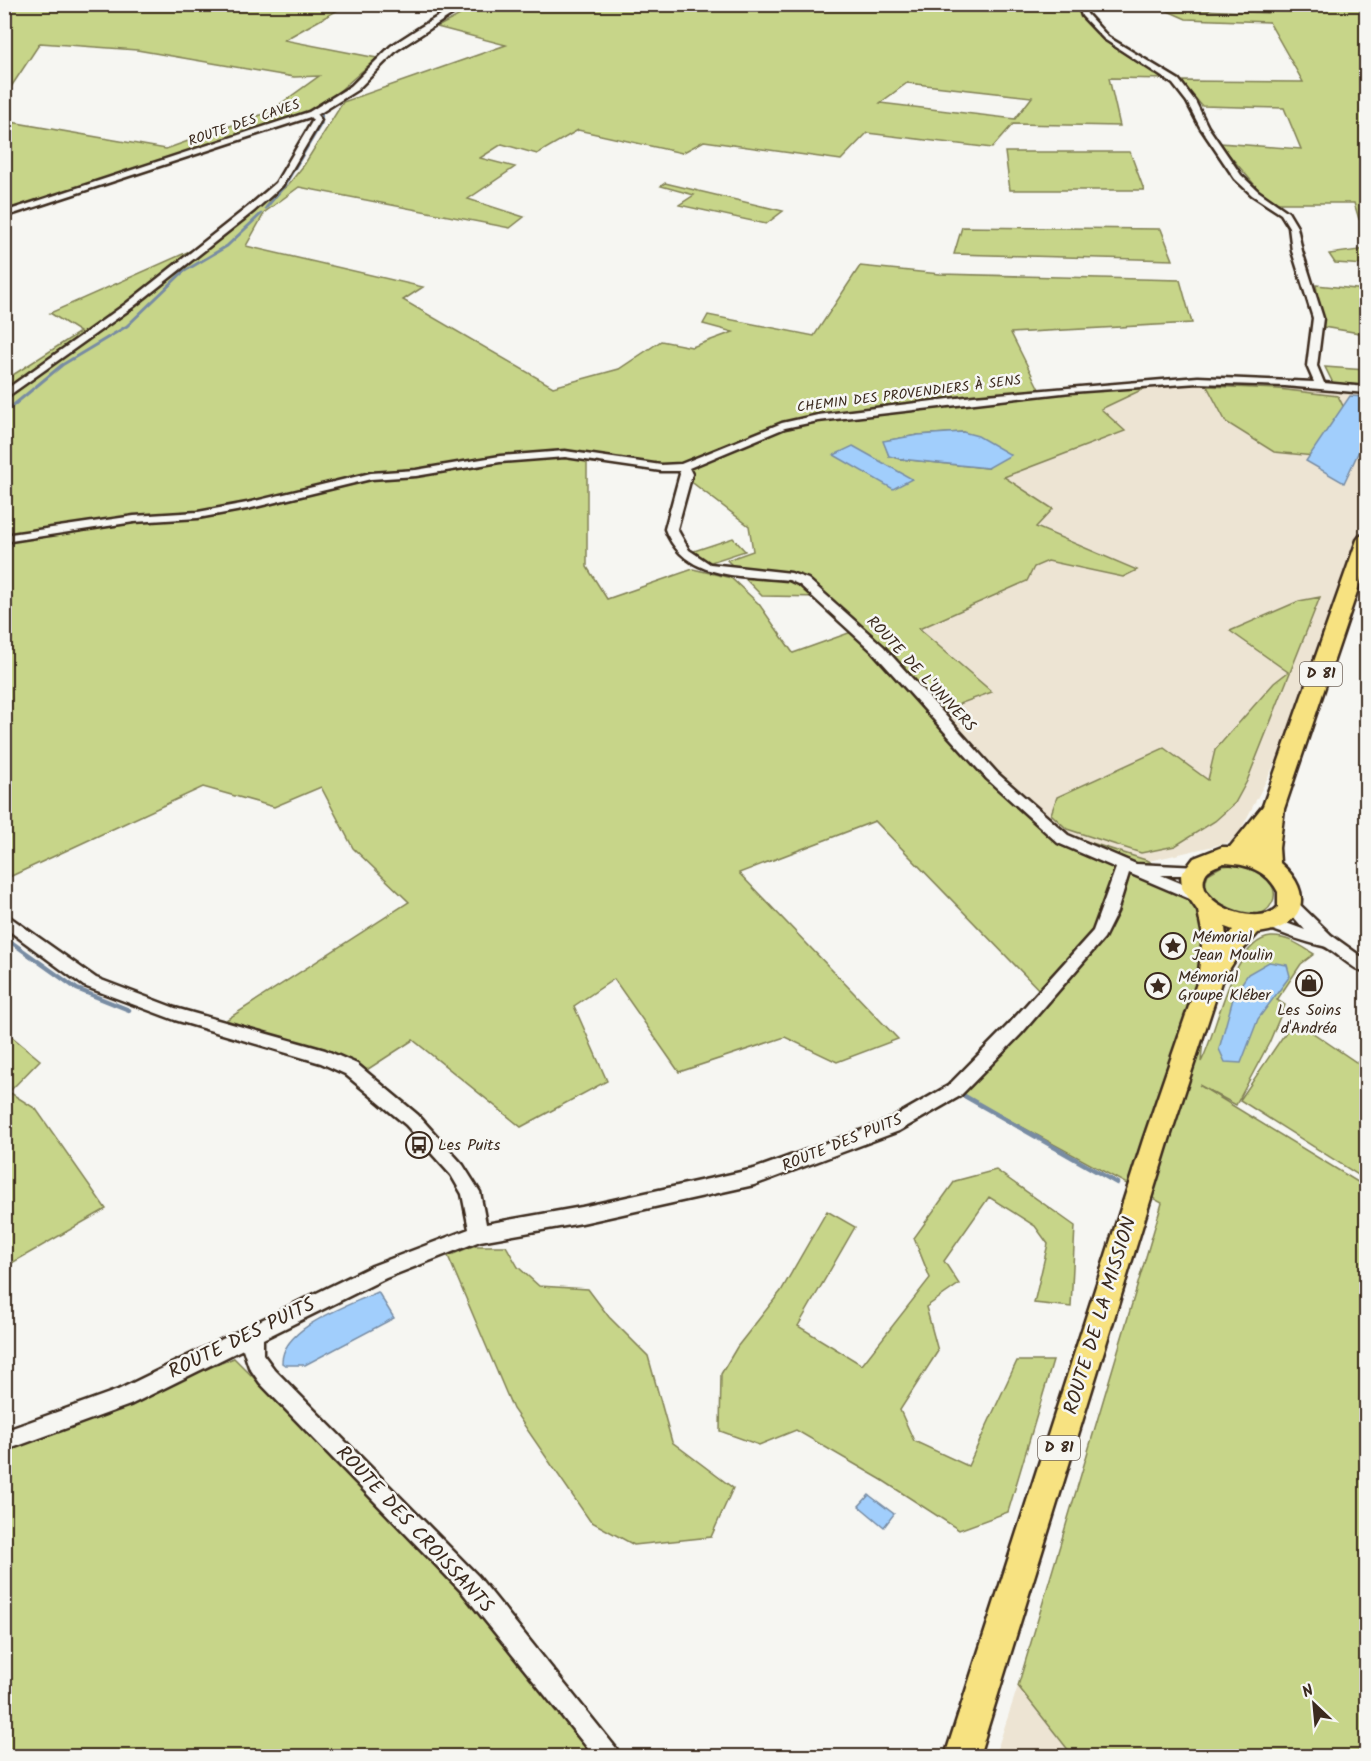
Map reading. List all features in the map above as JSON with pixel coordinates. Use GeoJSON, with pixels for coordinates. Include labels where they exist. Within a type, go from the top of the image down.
{"type":"FeatureCollection","features":[{"type":"Feature","properties":{"kind":"main road","name":"D 81"},"geometry":{"type":"LineString","coordinates":[[1269,867],[1268,848],[1273,808],[1366,540]]}},
{"type":"Feature","properties":{"kind":"main road","name":"D 81"},"geometry":{"type":"LineString","coordinates":[[1236,855],[1252,838],[1273,808]]}},
{"type":"Feature","properties":{"kind":"main road"},"geometry":{"type":"LineString","coordinates":[[1236,855],[1248,857],[1269,867],[1287,885],[1291,895],[1291,905],[1280,919],[1260,924],[1229,921],[1202,903],[1192,886],[1194,871],[1210,858],[1236,855]]}},
{"type":"Feature","properties":{"kind":"main road","name":"D 81"},"geometry":{"type":"LineString","coordinates":[[1202,903],[1215,936],[1210,980]]}},
{"type":"Feature","properties":{"kind":"main road","name":"D 81"},"geometry":{"type":"LineString","coordinates":[[1210,980],[1231,948],[1260,924]]}},
{"type":"Feature","properties":{"kind":"main road","name":"ROUTE DE LA MISSION"},"geometry":{"type":"LineString","coordinates":[[962,1756],[1156,1140],[1210,980]]}},
{"type":"Feature","properties":{"kind":"street","name":"ROUTE DES CAVES"},"geometry":{"type":"LineString","coordinates":[[4,215],[312,114],[354,88],[394,48],[421,29],[465,4]]}},
{"type":"Feature","properties":{"kind":"street"},"geometry":{"type":"LineString","coordinates":[[1081,4],[1084,15],[1106,38],[1176,82],[1191,101],[1204,127],[1238,177],[1255,193],[1284,212],[1293,227],[1297,251],[1318,318],[1312,366],[1320,385]]}},
{"type":"Feature","properties":{"kind":"street"},"geometry":{"type":"LineString","coordinates":[[1200,4],[1273,4]]}},
{"type":"Feature","properties":{"kind":"street"},"geometry":{"type":"LineString","coordinates":[[4,396],[130,305],[251,209],[279,183],[317,120],[312,114]]}},
{"type":"Feature","properties":{"kind":"street","name":"CHEMIN DES PROVENDIERS À SENS"},"geometry":{"type":"LineString","coordinates":[[4,539],[134,519],[198,515],[247,506],[371,476],[416,473],[500,459],[565,454],[661,468],[683,467],[782,426],[818,418],[1071,388],[1198,380],[1320,385],[1366,390]]}},
{"type":"Feature","properties":{"kind":"street","name":"ROUTE DE L'UNIVERS"},"geometry":{"type":"LineString","coordinates":[[683,467],[686,474],[671,530],[685,554],[699,564],[708,567],[791,577],[804,582],[878,649],[962,746],[1063,839],[1128,865],[1202,903]]}},
{"type":"Feature","properties":{"kind":"street","name":"ROUTE DE L'UNIVERS"},"geometry":{"type":"LineString","coordinates":[[1128,865],[1194,871]]}},
{"type":"Feature","properties":{"kind":"street","name":"ROUTE DES PUITS"},"geometry":{"type":"LineString","coordinates":[[4,1441],[123,1398],[379,1272],[479,1233],[582,1215],[754,1178],[893,1126],[954,1091],[1015,1029],[1099,934],[1128,865]]}},
{"type":"Feature","properties":{"kind":"street"},"geometry":{"type":"LineString","coordinates":[[1291,905],[1307,924],[1338,950]]}},
{"type":"Feature","properties":{"kind":"street"},"geometry":{"type":"LineString","coordinates":[[4,919],[90,982],[136,1001],[280,1042],[325,1057],[351,1069],[412,1120],[458,1170],[471,1192],[479,1233]]}},
{"type":"Feature","properties":{"kind":"street"},"geometry":{"type":"LineString","coordinates":[[1260,924],[1300,933],[1338,950],[1366,967]]}},
{"type":"Feature","properties":{"kind":"street","name":"ROUTE DES CROISSANTS"},"geometry":{"type":"LineString","coordinates":[[255,1332],[251,1347],[257,1362],[267,1376],[470,1584],[608,1756]]}},
{"type":"Feature","properties":{"kind":"shaded area"},"geometry":{"type":"Polygon","coordinates":[[[1235,380],[1334,385],[1366,390],[1366,516],[1285,744],[1235,841],[1149,861],[1060,833],[995,775],[936,712],[918,629],[1027,581],[1034,567],[1048,561],[1123,577],[1136,569],[1036,526],[1053,509],[1003,477],[1124,431],[1100,409],[1156,383],[1235,380]]]}},
{"type":"Feature","properties":{"kind":"shaded area"},"geometry":{"type":"Polygon","coordinates":[[[1018,1686],[1072,1756],[995,1756],[1018,1686]]]}},
{"type":"Feature","properties":{"kind":"green space"},"geometry":{"type":"Polygon","coordinates":[[[1274,4],[1366,5],[1366,225],[1359,219],[1354,203],[1270,203],[1219,143],[1301,149],[1284,108],[1202,106],[1181,81],[1303,82],[1269,22],[1186,19],[1161,8],[1267,13],[1261,7],[1274,4]]]}},
{"type":"Feature","properties":{"kind":"green space"},"geometry":{"type":"Polygon","coordinates":[[[5,5],[347,5],[284,40],[377,58],[329,100],[312,110],[5,215],[5,121],[166,149],[269,112],[319,76],[294,77],[137,50],[40,43],[5,96],[5,5]]]}},
{"type":"Feature","properties":{"kind":"green space"},"geometry":{"type":"Polygon","coordinates":[[[479,5],[1079,5],[1086,18],[1106,39],[1170,79],[1109,78],[1120,126],[1013,124],[992,148],[867,133],[841,160],[704,141],[682,153],[578,130],[537,154],[502,144],[480,158],[515,167],[468,199],[524,217],[510,228],[299,187],[265,212],[246,246],[423,287],[403,300],[553,387],[619,369],[661,341],[692,347],[733,332],[703,324],[708,315],[814,336],[860,266],[940,274],[1180,280],[1192,323],[1011,333],[1040,391],[1156,383],[1101,409],[1125,431],[1004,477],[1053,509],[1036,527],[1137,570],[1123,577],[1048,561],[1034,567],[1027,581],[919,629],[992,692],[937,712],[995,775],[1060,833],[1149,861],[1213,926],[1201,1062],[1236,970],[1257,942],[1271,937],[1283,938],[1314,954],[1301,964],[1277,1000],[1285,1005],[1269,1043],[1236,1105],[1199,1085],[1366,1187],[1366,1756],[1073,1756],[1018,1686],[1162,1203],[963,1095],[1047,998],[875,821],[739,873],[898,1039],[837,1062],[785,1037],[679,1072],[614,979],[574,1006],[607,1081],[521,1127],[413,1040],[362,1073],[332,1053],[226,1020],[409,902],[353,848],[321,787],[274,807],[203,787],[5,879],[5,380],[80,332],[50,313],[219,238],[288,185],[304,165],[343,102],[506,45],[437,27],[479,5]],[[907,83],[880,103],[1015,119],[1032,97],[907,83]],[[963,432],[918,435],[884,441],[889,456],[988,468],[963,432]],[[587,462],[587,567],[607,599],[693,569],[731,578],[759,604],[793,653],[860,629],[824,597],[762,596],[727,560],[753,551],[749,526],[677,471],[587,462]]]}},
{"type":"Feature","properties":{"kind":"green space"},"geometry":{"type":"Polygon","coordinates":[[[1005,152],[1130,152],[1144,190],[1010,190],[1005,152]]]}},
{"type":"Feature","properties":{"kind":"green space"},"geometry":{"type":"Polygon","coordinates":[[[665,183],[783,211],[766,224],[679,205],[694,195],[661,186],[665,183]]]}},
{"type":"Feature","properties":{"kind":"green space"},"geometry":{"type":"Polygon","coordinates":[[[962,227],[1161,229],[1173,260],[954,254],[962,227]]]}},
{"type":"Feature","properties":{"kind":"green space"},"geometry":{"type":"Polygon","coordinates":[[[1366,249],[1366,265],[1335,263],[1329,254],[1366,249]]]}},
{"type":"Feature","properties":{"kind":"green space"},"geometry":{"type":"Polygon","coordinates":[[[1316,285],[1366,290],[1366,334],[1323,327],[1316,285]]]}},
{"type":"Feature","properties":{"kind":"green space"},"geometry":{"type":"Polygon","coordinates":[[[1325,367],[1366,370],[1366,390],[1334,385],[1325,367]]]}},
{"type":"Feature","properties":{"kind":"green space"},"geometry":{"type":"Polygon","coordinates":[[[1207,386],[1278,389],[1338,396],[1348,416],[1324,457],[1274,452],[1226,422],[1207,386]]]}},
{"type":"Feature","properties":{"kind":"green space"},"geometry":{"type":"Polygon","coordinates":[[[733,538],[745,551],[705,564],[688,553],[733,538]]]}},
{"type":"Feature","properties":{"kind":"green space"},"geometry":{"type":"Polygon","coordinates":[[[1320,597],[1247,781],[1235,803],[1215,821],[1175,846],[1141,853],[1067,829],[1051,814],[1057,797],[1164,748],[1208,780],[1215,750],[1274,683],[1288,672],[1230,631],[1299,601],[1320,597]]]}},
{"type":"Feature","properties":{"kind":"green space"},"geometry":{"type":"Polygon","coordinates":[[[1233,865],[1255,871],[1269,881],[1274,892],[1272,903],[1264,911],[1252,915],[1235,913],[1210,896],[1206,890],[1208,874],[1222,866],[1233,865]]]}},
{"type":"Feature","properties":{"kind":"green space"},"geometry":{"type":"Polygon","coordinates":[[[1294,1020],[1366,1069],[1366,1180],[1240,1100],[1294,1020]]]}},
{"type":"Feature","properties":{"kind":"green space"},"geometry":{"type":"Polygon","coordinates":[[[5,1031],[40,1060],[9,1092],[36,1109],[106,1209],[5,1267],[5,1031]]]}},
{"type":"Feature","properties":{"kind":"green space"},"geometry":{"type":"Polygon","coordinates":[[[996,1170],[1075,1226],[1071,1307],[1034,1303],[1048,1244],[1035,1226],[989,1197],[944,1261],[959,1284],[926,1307],[938,1351],[900,1410],[914,1441],[968,1466],[1017,1361],[1053,1361],[1008,1512],[959,1530],[882,1480],[796,1430],[759,1445],[720,1431],[721,1374],[737,1347],[781,1291],[827,1211],[855,1227],[798,1326],[862,1365],[930,1278],[914,1238],[955,1181],[996,1170]]]}},
{"type":"Feature","properties":{"kind":"green space"},"geometry":{"type":"Polygon","coordinates":[[[473,1246],[506,1246],[518,1267],[539,1286],[588,1289],[609,1317],[648,1356],[672,1442],[733,1488],[711,1537],[634,1545],[590,1521],[513,1409],[448,1256],[473,1246]]]}},
{"type":"Feature","properties":{"kind":"green space"},"geometry":{"type":"Polygon","coordinates":[[[234,1358],[450,1574],[600,1756],[5,1756],[5,1449],[234,1358]]]}},
{"type":"Feature","properties":{"kind":"water"},"geometry":{"type":"Polygon","coordinates":[[[1350,396],[1366,397],[1366,436],[1344,483],[1306,461],[1350,396]]]}},
{"type":"Feature","properties":{"kind":"water"},"geometry":{"type":"Polygon","coordinates":[[[963,432],[978,436],[1011,455],[988,468],[900,459],[889,456],[883,441],[918,435],[963,432]]]}},
{"type":"Feature","properties":{"kind":"water"},"geometry":{"type":"Polygon","coordinates":[[[853,446],[912,479],[893,489],[834,455],[853,446]]]}},
{"type":"Feature","properties":{"kind":"water"},"geometry":{"type":"Polygon","coordinates":[[[1269,962],[1287,965],[1290,976],[1258,1019],[1241,1063],[1225,1062],[1219,1049],[1234,995],[1248,974],[1269,962]]]}},
{"type":"Feature","properties":{"kind":"water"},"geometry":{"type":"Polygon","coordinates":[[[378,1292],[394,1318],[305,1365],[282,1363],[285,1350],[305,1328],[335,1311],[378,1292]]]}},
{"type":"Feature","properties":{"kind":"water"},"geometry":{"type":"Polygon","coordinates":[[[869,1495],[894,1514],[884,1527],[859,1506],[869,1495]]]}},
{"type":"Feature","properties":{"kind":"waterway"},"geometry":{"type":"LineString","coordinates":[[373,66],[391,46],[421,27]]}},
{"type":"Feature","properties":{"kind":"waterway"},"geometry":{"type":"LineString","coordinates":[[322,119],[322,113],[346,97]]}},
{"type":"Feature","properties":{"kind":"waterway"},"geometry":{"type":"LineString","coordinates":[[272,201],[284,187],[322,123]]}},
{"type":"Feature","properties":{"kind":"waterway"},"geometry":{"type":"LineString","coordinates":[[266,208],[273,199]]}},
{"type":"Feature","properties":{"kind":"waterway"},"geometry":{"type":"LineString","coordinates":[[4,413],[62,365],[127,326],[183,272],[227,246],[261,214]]}},
{"type":"Feature","properties":{"kind":"waterway"},"geometry":{"type":"LineString","coordinates":[[4,937],[77,989],[129,1010]]}},
{"type":"Feature","properties":{"kind":"waterway"},"geometry":{"type":"LineString","coordinates":[[961,1094],[1117,1183]]}},
{"type":"Feature","properties":{"kind":"place","name":"Mémorial Jean Moulin"},"geometry":{"type":"Point","coordinates":[1173,946]}},
{"type":"Feature","properties":{"kind":"place","name":"Les Soins d'Andréa"},"geometry":{"type":"Point","coordinates":[1309,983]}},
{"type":"Feature","properties":{"kind":"place","name":"Mémorial Groupe Kléber"},"geometry":{"type":"Point","coordinates":[1158,986]}},
{"type":"Feature","properties":{"kind":"place","name":"Les Puits"},"geometry":{"type":"Point","coordinates":[419,1145]}}]}
